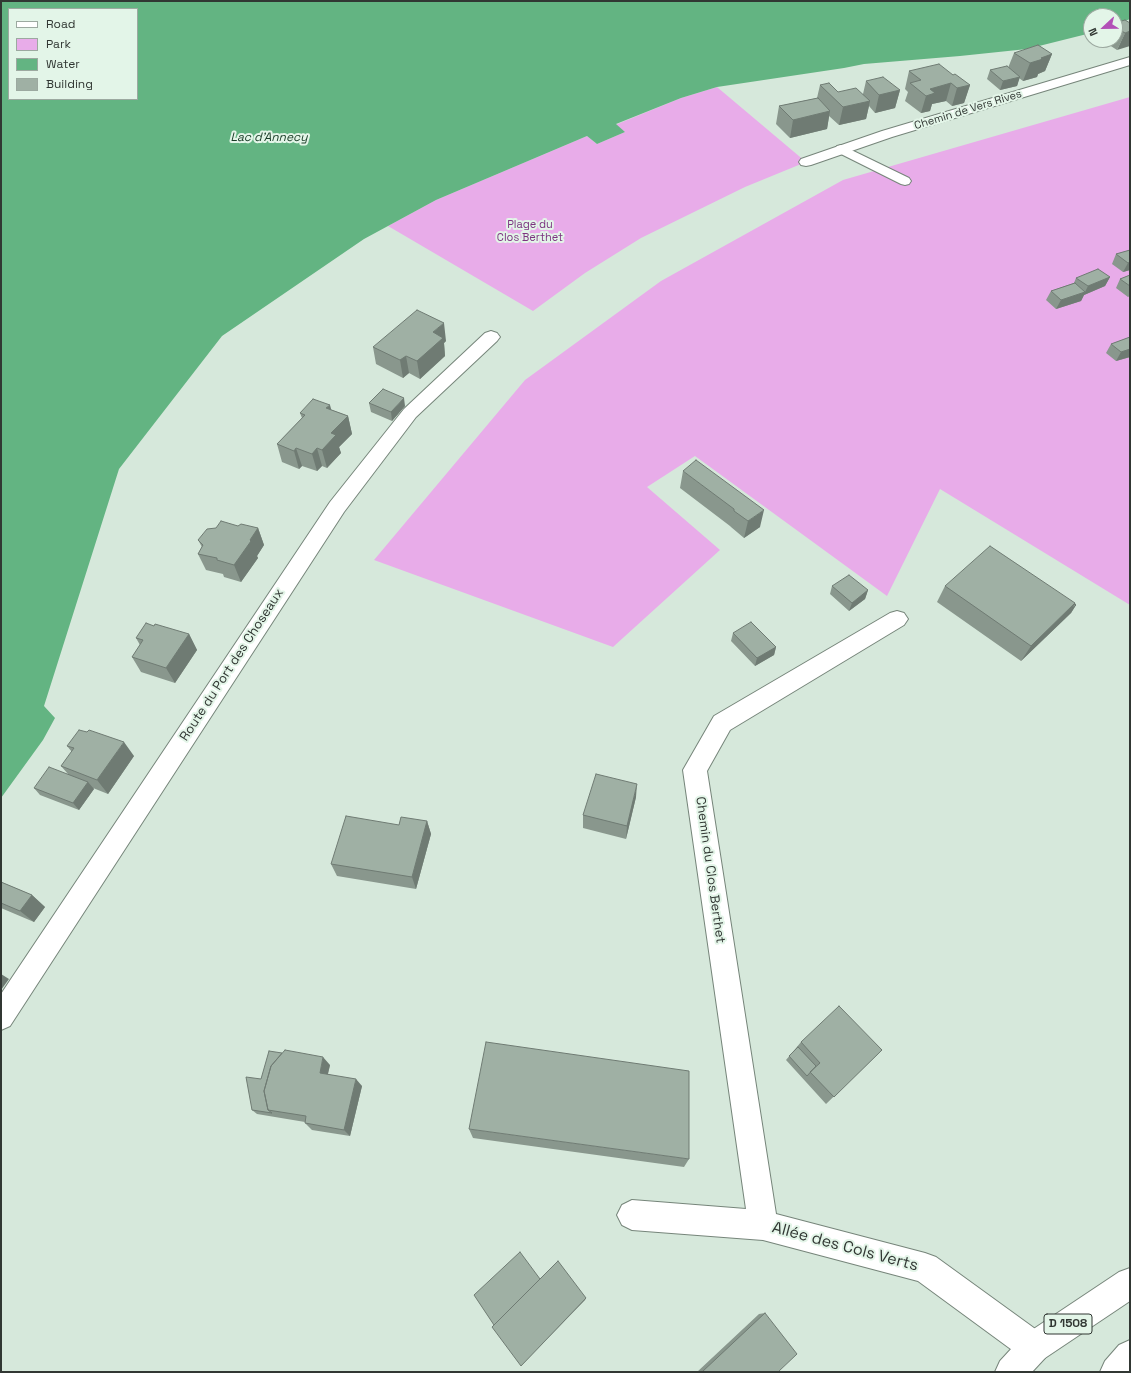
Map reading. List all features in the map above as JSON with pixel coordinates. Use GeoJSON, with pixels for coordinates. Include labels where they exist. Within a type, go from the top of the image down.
{"type":"FeatureCollection","features":[{"type":"Feature","properties":{"kind":"street","name":"Chemin de Vers Rives"},"geometry":{"type":"LineString","coordinates":[[806,162],[841,149],[1130,61]]}},
{"type":"Feature","properties":{"kind":"street","name":"Route du Port des Choseaux"},"geometry":{"type":"LineString","coordinates":[[1,1017],[337,507],[410,413],[491,337]]}},
{"type":"Feature","properties":{"kind":"street","name":"Chemin du Clos Berthet"},"geometry":{"type":"LineString","coordinates":[[763,1225],[695,770],[722,723],[897,619]]}},
{"type":"Feature","properties":{"kind":"street","name":"Allée des Cols Verts"},"geometry":{"type":"LineString","coordinates":[[632,1215],[763,1225],[925,1268],[1034,1347]]}},
{"type":"Feature","properties":{"kind":"street","name":"D 1508"},"geometry":{"type":"LineString","coordinates":[[1011,1372],[1034,1347],[1130,1283]]}},
{"type":"Feature","properties":{"kind":"street"},"geometry":{"type":"LineString","coordinates":[[1116,1372],[1130,1356]]}},
{"type":"Feature","properties":{"kind":"lane"},"geometry":{"type":"LineString","coordinates":[[841,149],[905,181]]}},
{"type":"Feature","properties":{"kind":"green space","name":"Plage du Clos Berthet"},"geometry":{"type":"Polygon","coordinates":[[[717,87],[806,162],[745,187],[641,238],[585,273],[533,311],[388,226],[436,200],[587,136],[597,144],[625,132],[615,125],[681,98],[717,87]]]}},
{"type":"Feature","properties":{"kind":"green space"},"geometry":{"type":"Polygon","coordinates":[[[1130,97],[1130,605],[940,489],[887,596],[695,456],[647,487],[720,550],[613,647],[374,560],[525,380],[661,281],[843,180],[1130,97]]]}},
{"type":"Feature","properties":{"kind":"water","name":"Lac d'Annecy"},"geometry":{"type":"Polygon","coordinates":[[[1,1],[1130,1],[1130,19],[1123,22],[1123,8],[1083,8],[1083,35],[1027,49],[864,64],[717,87],[681,98],[616,124],[625,132],[597,144],[587,136],[436,200],[364,239],[222,336],[119,469],[44,706],[55,718],[43,740],[1,798],[1,1]]]}},
{"type":"Feature","properties":{"kind":"building"},"geometry":{"type":"Polygon","coordinates":[[[1125,20],[1130,23],[1130,31],[1125,33],[1123,32],[1123,21],[1125,20]]]}},
{"type":"Feature","properties":{"kind":"building"},"geometry":{"type":"Polygon","coordinates":[[[1038,45],[1052,54],[1041,58],[1043,59],[1030,63],[1014,53],[1038,45]]]}},
{"type":"Feature","properties":{"kind":"building"},"geometry":{"type":"Polygon","coordinates":[[[939,64],[953,75],[955,74],[970,85],[957,88],[951,83],[930,89],[935,93],[926,96],[910,83],[921,80],[909,71],[939,64]]]}},
{"type":"Feature","properties":{"kind":"building"},"geometry":{"type":"Polygon","coordinates":[[[1007,66],[1020,77],[1003,81],[990,70],[1007,66]]]}},
{"type":"Feature","properties":{"kind":"building"},"geometry":{"type":"Polygon","coordinates":[[[883,77],[900,90],[879,95],[866,81],[883,77]]]}},
{"type":"Feature","properties":{"kind":"building"},"geometry":{"type":"Polygon","coordinates":[[[829,83],[838,92],[856,88],[870,101],[843,107],[820,85],[829,83]]]}},
{"type":"Feature","properties":{"kind":"building"},"geometry":{"type":"Polygon","coordinates":[[[818,98],[830,111],[793,120],[779,106],[818,98]]]}},
{"type":"Feature","properties":{"kind":"building"},"geometry":{"type":"Polygon","coordinates":[[[1130,250],[1130,262],[1128,263],[1116,254],[1130,250]]]}},
{"type":"Feature","properties":{"kind":"building"},"geometry":{"type":"Polygon","coordinates":[[[1098,269],[1110,277],[1088,286],[1076,278],[1098,269]]]}},
{"type":"Feature","properties":{"kind":"building"},"geometry":{"type":"Polygon","coordinates":[[[1130,275],[1130,286],[1120,279],[1130,275]]]}},
{"type":"Feature","properties":{"kind":"building"},"geometry":{"type":"Polygon","coordinates":[[[1075,283],[1085,292],[1061,300],[1051,291],[1075,283]]]}},
{"type":"Feature","properties":{"kind":"building"},"geometry":{"type":"Polygon","coordinates":[[[417,310],[444,323],[433,332],[443,338],[417,361],[406,356],[400,360],[373,347],[417,310]]]}},
{"type":"Feature","properties":{"kind":"building"},"geometry":{"type":"Polygon","coordinates":[[[1130,337],[1130,349],[1121,352],[1111,344],[1130,337]]]}},
{"type":"Feature","properties":{"kind":"building"},"geometry":{"type":"Polygon","coordinates":[[[383,389],[404,398],[391,412],[369,403],[383,389]]]}},
{"type":"Feature","properties":{"kind":"building"},"geometry":{"type":"Polygon","coordinates":[[[313,399],[330,405],[326,408],[348,416],[331,433],[336,435],[322,450],[317,448],[312,454],[296,448],[294,451],[277,444],[305,415],[300,413],[313,399]]]}},
{"type":"Feature","properties":{"kind":"building"},"geometry":{"type":"Polygon","coordinates":[[[696,460],[764,510],[748,521],[734,511],[734,509],[683,471],[696,460]]]}},
{"type":"Feature","properties":{"kind":"building"},"geometry":{"type":"Polygon","coordinates":[[[221,521],[238,526],[241,524],[258,528],[250,540],[251,541],[234,565],[217,560],[217,558],[198,554],[203,545],[198,540],[207,529],[216,528],[221,521]]]}},
{"type":"Feature","properties":{"kind":"building"},"geometry":{"type":"Polygon","coordinates":[[[990,546],[1075,603],[1031,646],[945,586],[990,546]]]}},
{"type":"Feature","properties":{"kind":"building"},"geometry":{"type":"Polygon","coordinates":[[[849,575],[868,590],[852,603],[832,586],[849,575]]]}},
{"type":"Feature","properties":{"kind":"building"},"geometry":{"type":"Polygon","coordinates":[[[751,622],[776,647],[757,658],[733,633],[751,622]]]}},
{"type":"Feature","properties":{"kind":"building"},"geometry":{"type":"Polygon","coordinates":[[[146,623],[154,626],[155,624],[189,634],[166,668],[132,657],[143,640],[136,638],[146,623]]]}},
{"type":"Feature","properties":{"kind":"building"},"geometry":{"type":"Polygon","coordinates":[[[79,730],[87,732],[89,730],[124,742],[97,780],[61,766],[74,748],[67,746],[79,730]]]}},
{"type":"Feature","properties":{"kind":"building"},"geometry":{"type":"Polygon","coordinates":[[[49,767],[88,782],[73,803],[34,788],[49,767]]]}},
{"type":"Feature","properties":{"kind":"building"},"geometry":{"type":"Polygon","coordinates":[[[596,774],[637,784],[627,826],[583,815],[596,774]]]}},
{"type":"Feature","properties":{"kind":"building"},"geometry":{"type":"Polygon","coordinates":[[[346,816],[399,825],[401,817],[427,821],[412,877],[331,864],[346,816]]]}},
{"type":"Feature","properties":{"kind":"building"},"geometry":{"type":"Polygon","coordinates":[[[1,882],[32,895],[20,911],[1,903],[1,882]]]}},
{"type":"Feature","properties":{"kind":"building"},"geometry":{"type":"Polygon","coordinates":[[[839,1006],[882,1050],[834,1097],[810,1072],[820,1063],[801,1042],[839,1006]]]}},
{"type":"Feature","properties":{"kind":"building"},"geometry":{"type":"Polygon","coordinates":[[[486,1042],[689,1071],[689,1159],[469,1129],[486,1042]]]}},
{"type":"Feature","properties":{"kind":"building"},"geometry":{"type":"Polygon","coordinates":[[[798,1047],[816,1066],[807,1076],[789,1056],[798,1047]]]}},
{"type":"Feature","properties":{"kind":"building"},"geometry":{"type":"Polygon","coordinates":[[[285,1050],[323,1057],[320,1073],[356,1079],[344,1130],[305,1123],[306,1116],[268,1110],[264,1091],[271,1066],[285,1050]]]}},
{"type":"Feature","properties":{"kind":"building"},"geometry":{"type":"Polygon","coordinates":[[[269,1051],[282,1053],[271,1066],[264,1091],[268,1110],[272,1113],[252,1110],[246,1077],[261,1079],[269,1051]]]}},
{"type":"Feature","properties":{"kind":"building"},"geometry":{"type":"Polygon","coordinates":[[[520,1252],[540,1279],[494,1325],[474,1295],[520,1252]]]}},
{"type":"Feature","properties":{"kind":"building"},"geometry":{"type":"Polygon","coordinates":[[[558,1261],[586,1298],[521,1366],[492,1327],[558,1261]]]}},
{"type":"Feature","properties":{"kind":"building"},"geometry":{"type":"Polygon","coordinates":[[[765,1313],[797,1354],[778,1372],[702,1372],[765,1313]]]}}]}
